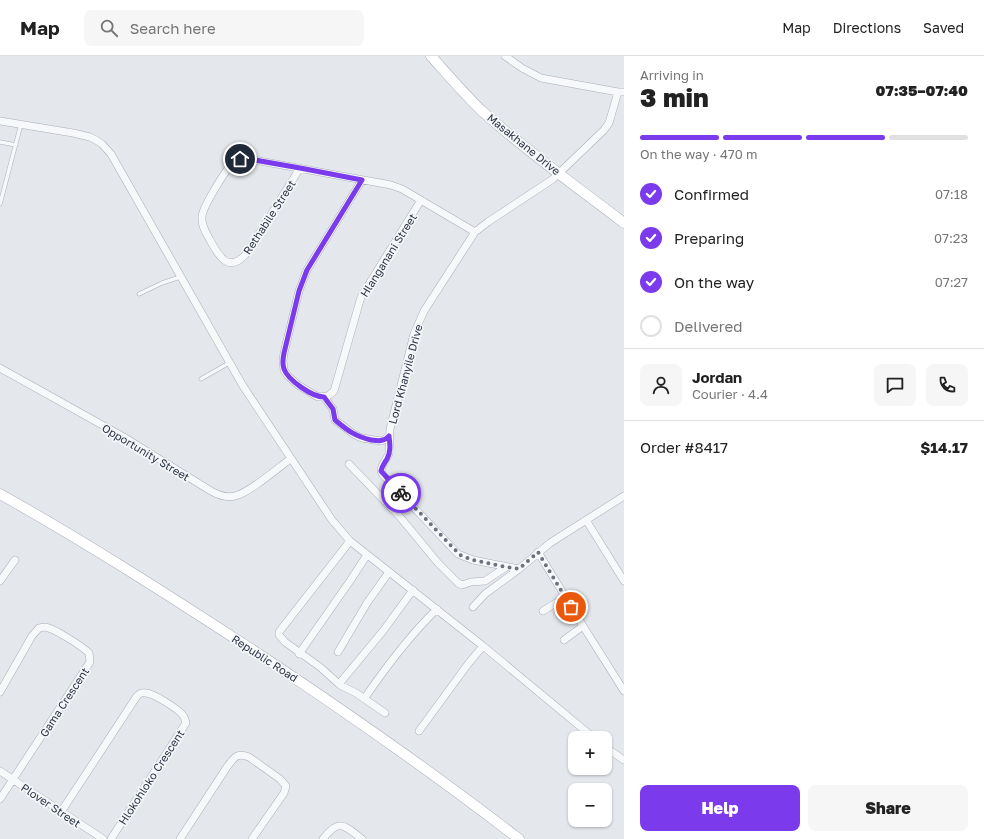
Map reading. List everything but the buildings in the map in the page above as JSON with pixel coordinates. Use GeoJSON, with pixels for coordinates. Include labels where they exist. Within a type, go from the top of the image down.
{"type":"FeatureCollection","features":[{"type":"Feature","properties":{"kind":"street","name":"Masakhane Drive"},"geometry":{"type":"LineString","coordinates":[[431,56],[482,110],[531,152],[624,224]]}},
{"type":"Feature","properties":{"kind":"street"},"geometry":{"type":"LineString","coordinates":[[505,56],[522,68],[543,79],[621,92]]}},
{"type":"Feature","properties":{"kind":"street","name":"Lord Khanyile Drive"},"geometry":{"type":"LineString","coordinates":[[519,569],[506,568],[470,559],[458,554],[383,475],[381,470],[389,454],[389,436],[414,334],[419,320],[435,293],[475,232],[544,185],[559,173],[608,126],[621,92]]}},
{"type":"Feature","properties":{"kind":"street"},"geometry":{"type":"LineString","coordinates":[[0,121],[90,137],[106,148],[111,154],[229,363],[290,459],[332,520],[350,541],[483,646],[586,731]]}},
{"type":"Feature","properties":{"kind":"street","name":"Rethabile Street"},"geometry":{"type":"LineString","coordinates":[[300,168],[247,253],[237,262],[228,263],[225,261],[215,250],[207,235],[202,223],[202,215],[205,207],[232,164],[243,158],[300,168],[398,187],[475,232]]}},
{"type":"Feature","properties":{"kind":"street"},"geometry":{"type":"LineString","coordinates":[[362,180],[307,270],[299,291],[284,353],[284,368],[288,376],[312,395],[324,397],[333,409],[335,420],[355,435],[377,441],[384,440],[389,436]]}},
{"type":"Feature","properties":{"kind":"street","name":"Hlanganani Street"},"geometry":{"type":"LineString","coordinates":[[324,397],[331,394],[336,387],[361,297],[421,200]]}},
{"type":"Feature","properties":{"kind":"street","name":"Opportunity Street"},"geometry":{"type":"LineString","coordinates":[[0,368],[122,436],[204,487],[218,494],[231,496],[242,493],[290,459]]}},
{"type":"Feature","properties":{"kind":"street"},"geometry":{"type":"LineString","coordinates":[[349,464],[400,517],[438,563],[458,583],[462,585],[471,582],[485,581],[506,568]]}},
{"type":"Feature","properties":{"kind":"street","name":"Republic Road"},"geometry":{"type":"LineString","coordinates":[[0,494],[71,534],[144,579],[321,695],[386,740],[519,839]]}},
{"type":"Feature","properties":{"kind":"street"},"geometry":{"type":"LineString","coordinates":[[473,607],[485,594],[519,569],[538,552],[624,496]]}},
{"type":"Feature","properties":{"kind":"street"},"geometry":{"type":"LineString","coordinates":[[586,520],[624,581]]}},
{"type":"Feature","properties":{"kind":"street"},"geometry":{"type":"LineString","coordinates":[[350,541],[279,632],[279,635],[299,654],[320,667],[339,684],[385,713]]}},
{"type":"Feature","properties":{"kind":"street"},"geometry":{"type":"LineString","coordinates":[[538,552],[624,691]]}},
{"type":"Feature","properties":{"kind":"street"},"geometry":{"type":"LineString","coordinates":[[299,654],[367,554]]}},
{"type":"Feature","properties":{"kind":"street"},"geometry":{"type":"LineString","coordinates":[[0,582],[15,560]]}},
{"type":"Feature","properties":{"kind":"street"},"geometry":{"type":"LineString","coordinates":[[338,652],[367,603],[389,572]]}},
{"type":"Feature","properties":{"kind":"street"},"geometry":{"type":"LineString","coordinates":[[339,684],[413,590]]}},
{"type":"Feature","properties":{"kind":"street"},"geometry":{"type":"LineString","coordinates":[[543,611],[565,597]]}},
{"type":"Feature","properties":{"kind":"street"},"geometry":{"type":"LineString","coordinates":[[364,699],[380,675],[405,644],[437,609]]}},
{"type":"Feature","properties":{"kind":"street"},"geometry":{"type":"LineString","coordinates":[[564,640],[583,626]]}},
{"type":"Feature","properties":{"kind":"street","name":"Gama Crescent"},"geometry":{"type":"LineString","coordinates":[[0,692],[38,628],[45,627],[52,630],[72,641],[89,654],[90,662],[13,779]]}},
{"type":"Feature","properties":{"kind":"street"},"geometry":{"type":"LineString","coordinates":[[419,731],[483,646]]}},
{"type":"Feature","properties":{"kind":"street","name":"Hlokohloko Crescent"},"geometry":{"type":"LineString","coordinates":[[61,812],[137,696],[142,693],[146,693],[157,698],[181,713],[185,718],[185,725],[111,839]]}},
{"type":"Feature","properties":{"kind":"street"},"geometry":{"type":"LineString","coordinates":[[612,752],[624,760]]}},
{"type":"Feature","properties":{"kind":"street"},"geometry":{"type":"LineString","coordinates":[[180,839],[227,767],[236,757],[243,755],[280,779],[286,786],[284,793],[252,839]]}},
{"type":"Feature","properties":{"kind":"street","name":"Plover Street"},"geometry":{"type":"LineString","coordinates":[[0,771],[103,839]]}},
{"type":"Feature","properties":{"kind":"street"},"geometry":{"type":"LineString","coordinates":[[0,799],[13,779]]}},
{"type":"Feature","properties":{"kind":"street"},"geometry":{"type":"LineString","coordinates":[[323,839],[332,828],[338,825],[347,827],[362,839]]}},
{"type":"Feature","properties":{"kind":"lane"},"geometry":{"type":"LineString","coordinates":[[0,204],[21,124]]}},
{"type":"Feature","properties":{"kind":"lane"},"geometry":{"type":"LineString","coordinates":[[0,142],[16,145]]}},
{"type":"Feature","properties":{"kind":"lane"},"geometry":{"type":"LineString","coordinates":[[139,294],[162,283],[180,277]]}},
{"type":"Feature","properties":{"kind":"lane"},"geometry":{"type":"LineString","coordinates":[[201,379],[229,363]]}},
{"type":"Feature","properties":{"kind":"way so far"},"geometry":{"type":"LineString","coordinates":[[401,493],[458,554],[473,560],[506,568],[519,569],[538,552],[571,607]]}},
{"type":"Feature","properties":{"kind":"route"},"geometry":{"type":"LineString","coordinates":[[240,159],[249,159],[362,180],[312,261],[302,280],[284,353],[283,366],[288,376],[298,385],[315,396],[324,397],[335,413],[335,420],[355,435],[377,441],[387,439],[389,436],[389,454],[382,466],[381,471],[383,475],[401,493]]}}]}
